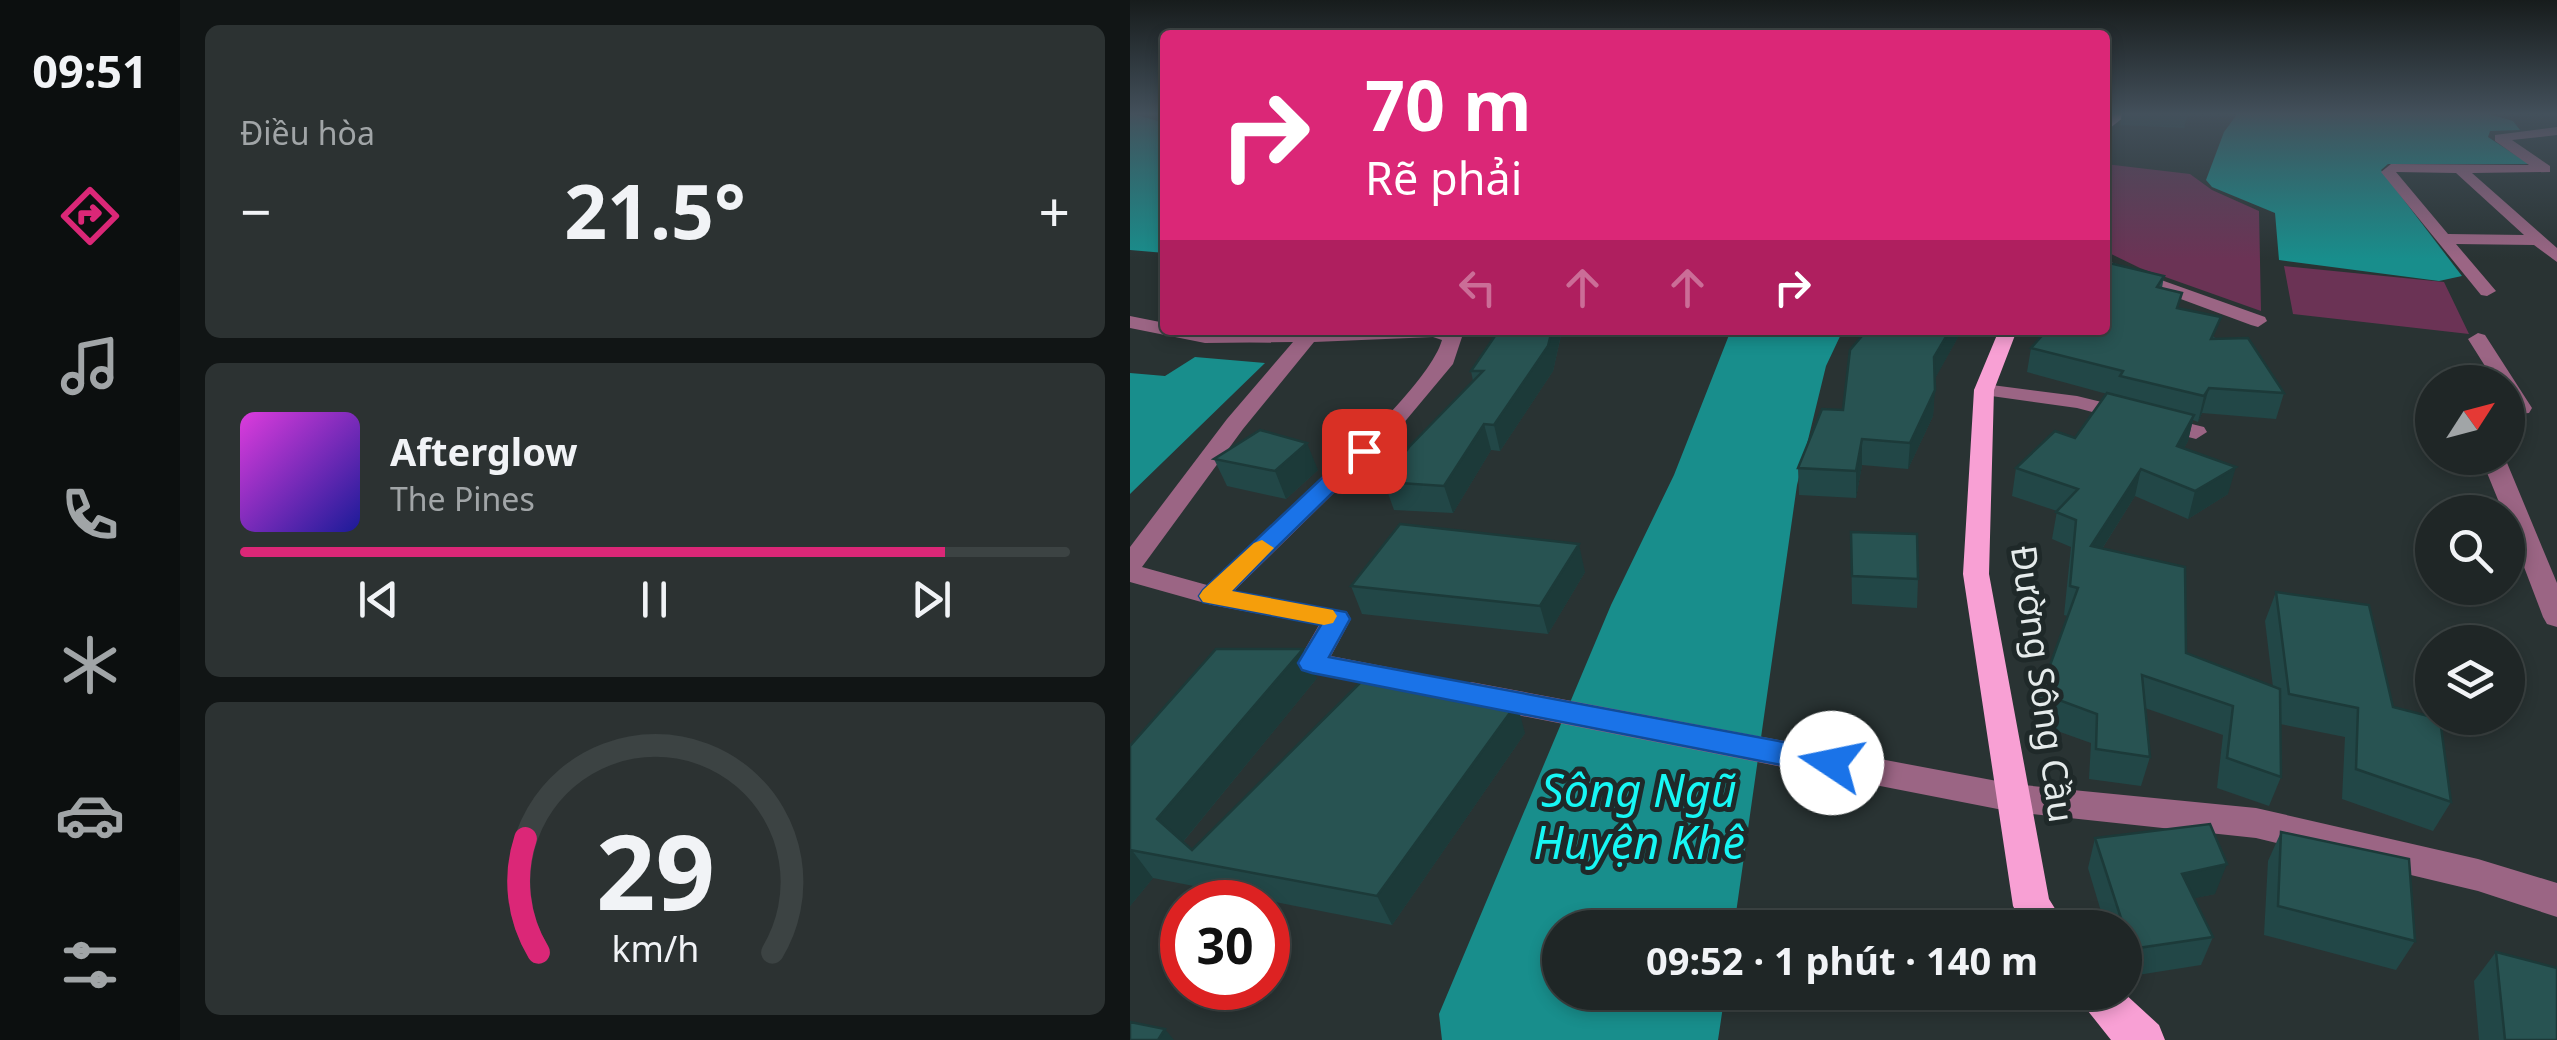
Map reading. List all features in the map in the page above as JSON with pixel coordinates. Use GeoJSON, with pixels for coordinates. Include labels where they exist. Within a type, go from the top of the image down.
{"type":"FeatureCollection","features":[{"type":"Feature","properties":{"kind":"main road","name":"Đường Sông Cầu"},"geometry":{"type":"LineString","coordinates":[[2006,335],[1984,390],[1976,574],[2035,910]]}},
{"type":"Feature","properties":{"kind":"main road"},"geometry":{"type":"LineString","coordinates":[[2112,1010],[2144,1040]]}},
{"type":"Feature","properties":{"kind":"street"},"geometry":{"type":"LineString","coordinates":[[2487,291],[2388,172],[2391,168],[2551,173]]}},
{"type":"Feature","properties":{"kind":"street"},"geometry":{"type":"LineString","coordinates":[[2460,169],[2557,258]]}},
{"type":"Feature","properties":{"kind":"street"},"geometry":{"type":"LineString","coordinates":[[2447,239],[2557,240]]}},
{"type":"Feature","properties":{"kind":"street"},"geometry":{"type":"LineString","coordinates":[[2110,267],[2258,322]]}},
{"type":"Feature","properties":{"kind":"street"},"geometry":{"type":"LineString","coordinates":[[1130,322],[1160,328]]}},
{"type":"Feature","properties":{"kind":"street"},"geometry":{"type":"LineString","coordinates":[[1195,335],[1333,335]]}},
{"type":"Feature","properties":{"kind":"street"},"geometry":{"type":"LineString","coordinates":[[1212,596],[1389,426],[1446,360],[1452,337],[1446,335]]}},
{"type":"Feature","properties":{"kind":"street"},"geometry":{"type":"LineString","coordinates":[[1308,336],[1235,424],[1130,569],[1212,596],[1337,619],[1312,663],[2013,798],[2256,823],[2478,875],[2557,900]]}},
{"type":"Feature","properties":{"kind":"street"},"geometry":{"type":"LineString","coordinates":[[2478,339],[2494,365]]}},
{"type":"Feature","properties":{"kind":"street"},"geometry":{"type":"LineString","coordinates":[[1984,390],[2091,404],[2196,432]]}},
{"type":"Feature","properties":{"kind":"street"},"geometry":{"type":"LineString","coordinates":[[2501,475],[2557,618]]}},
{"type":"Feature","properties":{"kind":"shaded area"},"geometry":{"type":"Polygon","coordinates":[[[2110,165],[2190,174],[2212,190],[2259,211],[2261,311],[2110,253],[2110,165]]]}},
{"type":"Feature","properties":{"kind":"shaded area"},"geometry":{"type":"Polygon","coordinates":[[[2284,266],[2444,282],[2469,334],[2293,314],[2284,266]]]}},
{"type":"Feature","properties":{"kind":"water"},"geometry":{"type":"Polygon","coordinates":[[[1130,162],[1160,162],[1160,253],[1130,250],[1130,162]]]}},
{"type":"Feature","properties":{"kind":"water"},"geometry":{"type":"Polygon","coordinates":[[[2213,162],[2529,164],[2388,164],[2381,170],[2462,276],[2439,281],[2279,260],[2275,213],[2212,187],[2206,180],[2213,162]]]}},
{"type":"Feature","properties":{"kind":"water","name":"Sông Ngũ Huyện Khê"},"geometry":{"type":"Polygon","coordinates":[[[1729,335],[1841,335],[1826,366],[1797,485],[1736,910],[1542,910],[1542,1010],[1722,1010],[1718,1040],[1442,1040],[1439,1014],[1611,605],[1674,475],[1729,335]]]}},
{"type":"Feature","properties":{"kind":"water"},"geometry":{"type":"Polygon","coordinates":[[[1195,357],[1265,363],[1130,494],[1130,373],[1165,376],[1195,357]]]}},
{"type":"Feature","properties":{"kind":"building"},"geometry":{"type":"Polygon","coordinates":[[[2110,263],[2164,276],[2157,287],[2182,293],[2177,308],[2221,317],[2211,339],[2248,338],[2284,393],[2209,388],[2204,396],[2120,376],[2123,371],[2031,348],[2043,335],[2110,335],[2110,263]]]}},
{"type":"Feature","properties":{"kind":"building"},"geometry":{"type":"Polygon","coordinates":[[[1496,335],[1551,335],[1548,346],[1494,425],[1484,424],[1444,486],[1384,482],[1409,447],[1483,371],[1471,371],[1496,335]]]}},
{"type":"Feature","properties":{"kind":"building"},"geometry":{"type":"Polygon","coordinates":[[[1863,335],[1947,335],[1934,357],[1935,390],[1910,443],[1862,439],[1856,471],[1798,468],[1822,409],[1843,410],[1850,350],[1863,335]]]}},
{"type":"Feature","properties":{"kind":"building"},"geometry":{"type":"Polygon","coordinates":[[[2107,393],[2194,415],[2177,446],[2236,467],[2195,491],[2141,469],[2091,546],[2185,567],[2186,653],[2280,689],[2281,777],[2227,758],[2233,706],[2142,675],[2150,757],[2096,749],[2097,714],[2040,693],[2078,588],[2070,586],[2076,520],[2056,512],[2078,489],[2016,468],[2055,431],[2075,438],[2107,393]]]}},
{"type":"Feature","properties":{"kind":"building"},"geometry":{"type":"Polygon","coordinates":[[[1260,430],[1307,443],[1275,471],[1214,459],[1260,430]]]}},
{"type":"Feature","properties":{"kind":"building"},"geometry":{"type":"Polygon","coordinates":[[[1400,524],[1579,544],[1540,606],[1351,586],[1400,524]]]}},
{"type":"Feature","properties":{"kind":"building"},"geometry":{"type":"Polygon","coordinates":[[[1851,532],[1917,534],[1918,579],[1852,576],[1851,532]]]}},
{"type":"Feature","properties":{"kind":"building"},"geometry":{"type":"Polygon","coordinates":[[[2276,592],[2369,605],[2393,707],[2415,713],[2415,735],[2442,735],[2451,802],[2356,769],[2358,708],[2289,694],[2276,592]]]}},
{"type":"Feature","properties":{"kind":"building"},"geometry":{"type":"Polygon","coordinates":[[[1216,649],[1303,649],[1157,819],[1192,850],[1375,668],[1517,703],[1377,896],[1130,850],[1130,746],[1216,649]]]}},
{"type":"Feature","properties":{"kind":"building"},"geometry":{"type":"Polygon","coordinates":[[[2210,824],[2227,864],[2182,874],[2213,937],[2142,947],[2142,910],[2118,910],[2095,838],[2210,824]]]}},
{"type":"Feature","properties":{"kind":"building"},"geometry":{"type":"Polygon","coordinates":[[[2281,832],[2409,859],[2415,941],[2278,906],[2281,832]]]}},
{"type":"Feature","properties":{"kind":"building"},"geometry":{"type":"Polygon","coordinates":[[[2496,952],[2557,968],[2557,1040],[2505,1040],[2496,952]]]}},
{"type":"Feature","properties":{"kind":"building"},"geometry":{"type":"Polygon","coordinates":[[[1130,1022],[1165,1029],[1158,1040],[1130,1040],[1130,1022]]]}},
{"type":"Feature","properties":{"kind":"slow traffic"},"geometry":{"type":"LineString","coordinates":[[1262,548],[1212,596],[1324,616]]}},
{"type":"Feature","properties":{"kind":"route"},"geometry":{"type":"LineString","coordinates":[[1364,451],[1212,596],[1337,619],[1312,663],[1832,763]]}}]}
